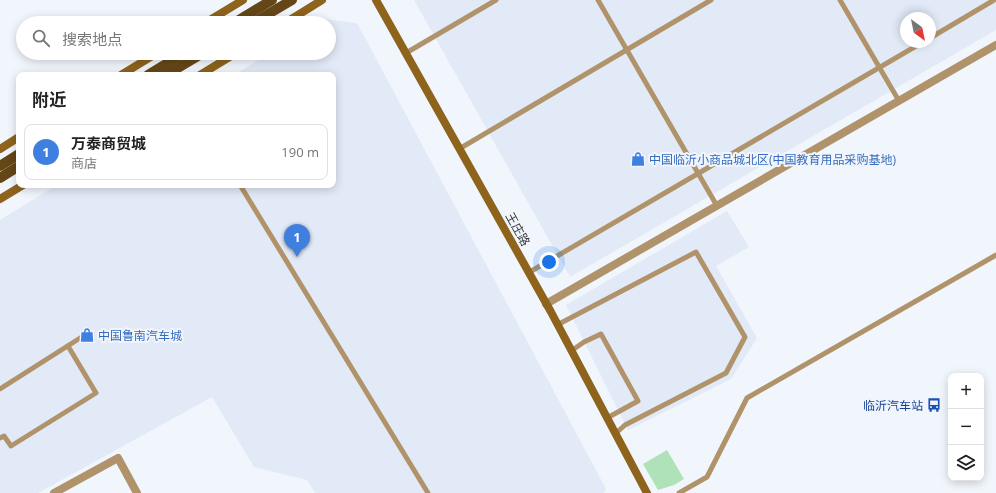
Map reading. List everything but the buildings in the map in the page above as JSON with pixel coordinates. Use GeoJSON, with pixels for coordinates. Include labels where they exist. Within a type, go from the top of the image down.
{"type":"FeatureCollection","features":[{"type":"Feature","properties":{"kind":"main road"},"geometry":{"type":"LineString","coordinates":[[246,16],[272,0]]}},
{"type":"Feature","properties":{"kind":"main road"},"geometry":{"type":"LineString","coordinates":[[265,16],[292,0]]}},
{"type":"Feature","properties":{"kind":"main road"},"geometry":{"type":"LineString","coordinates":[[153,72],[173,60]]}},
{"type":"Feature","properties":{"kind":"main road"},"geometry":{"type":"LineString","coordinates":[[173,72],[192,60]]}},
{"type":"Feature","properties":{"kind":"main road"},"geometry":{"type":"LineString","coordinates":[[0,166],[16,156]]}},
{"type":"Feature","properties":{"kind":"main road"},"geometry":{"type":"LineString","coordinates":[[0,178],[16,168]]}},
{"type":"Feature","properties":{"kind":"street"},"geometry":{"type":"LineString","coordinates":[[217,16],[243,0]]}},
{"type":"Feature","properties":{"kind":"street"},"geometry":{"type":"LineString","coordinates":[[296,16],[322,0]]}},
{"type":"Feature","properties":{"kind":"street","name":"王庄路"},"geometry":{"type":"LineString","coordinates":[[376,0],[546,304],[647,493]]}},
{"type":"Feature","properties":{"kind":"street"},"geometry":{"type":"LineString","coordinates":[[546,304],[996,45]]}},
{"type":"Feature","properties":{"kind":"street"},"geometry":{"type":"LineString","coordinates":[[126,72],[146,60]]}},
{"type":"Feature","properties":{"kind":"street"},"geometry":{"type":"LineString","coordinates":[[205,72],[225,60]]}},
{"type":"Feature","properties":{"kind":"street"},"geometry":{"type":"LineString","coordinates":[[0,149],[16,139]]}},
{"type":"Feature","properties":{"kind":"street"},"geometry":{"type":"LineString","coordinates":[[0,199],[18,188]]}},
{"type":"Feature","properties":{"kind":"street"},"geometry":{"type":"LineString","coordinates":[[54,493],[118,458],[137,493]]}},
{"type":"Feature","properties":{"kind":"lane"},"geometry":{"type":"LineString","coordinates":[[406,53],[496,0]]}},
{"type":"Feature","properties":{"kind":"lane"},"geometry":{"type":"LineString","coordinates":[[598,0],[717,206]]}},
{"type":"Feature","properties":{"kind":"lane"},"geometry":{"type":"LineString","coordinates":[[459,149],[711,0]]}},
{"type":"Feature","properties":{"kind":"lane"},"geometry":{"type":"LineString","coordinates":[[840,0],[899,101]]}},
{"type":"Feature","properties":{"kind":"lane"},"geometry":{"type":"LineString","coordinates":[[936,34],[994,0]]}},
{"type":"Feature","properties":{"kind":"lane"},"geometry":{"type":"LineString","coordinates":[[528,273],[913,48]]}},
{"type":"Feature","properties":{"kind":"lane"},"geometry":{"type":"LineString","coordinates":[[242,188],[428,493]]}},
{"type":"Feature","properties":{"kind":"lane"},"geometry":{"type":"LineString","coordinates":[[557,325],[696,252],[745,337],[726,373],[625,425],[615,434]]}},
{"type":"Feature","properties":{"kind":"lane"},"geometry":{"type":"LineString","coordinates":[[679,493],[707,477],[747,398],[996,255]]}},
{"type":"Feature","properties":{"kind":"lane"},"geometry":{"type":"LineString","coordinates":[[0,389],[88,333]]}},
{"type":"Feature","properties":{"kind":"lane"},"geometry":{"type":"LineString","coordinates":[[571,351],[584,342],[601,334],[638,401],[606,418]]}},
{"type":"Feature","properties":{"kind":"lane"},"geometry":{"type":"LineString","coordinates":[[0,438],[4,436],[11,446],[96,393],[68,346]]}},
{"type":"Feature","properties":{"kind":"shaded area","name":"中国临沂小商品城北区(中国教育用品采购基地)"},"geometry":{"type":"Polygon","coordinates":[[[414,0],[996,0],[996,30],[570,277],[414,0]]]}},
{"type":"Feature","properties":{"kind":"shaded area"},"geometry":{"type":"Polygon","coordinates":[[[336,20],[357,23],[606,489],[603,493],[315,493],[307,480],[254,467],[212,397],[38,493],[0,493],[0,220],[52,188],[336,188],[336,72],[239,72],[259,60],[336,60],[336,20]]]}},
{"type":"Feature","properties":{"kind":"shaded area"},"geometry":{"type":"Polygon","coordinates":[[[727,211],[749,247],[716,266],[757,338],[731,379],[628,430],[566,305],[727,211]]]}},
{"type":"Feature","properties":{"kind":"green space"},"geometry":{"type":"Polygon","coordinates":[[[667,450],[684,479],[674,485],[658,490],[643,464],[667,450]]]}},
{"type":"Feature","properties":{"kind":"place","name":"中国临沂小商品城北区(中国教育用品采购基地)"},"geometry":{"type":"Point","coordinates":[638,159]}},
{"type":"Feature","properties":{"kind":"place","name":"万泰商贸城"},"geometry":{"type":"Point","coordinates":[297,257]}},
{"type":"Feature","properties":{"kind":"place","name":"中国鲁南汽车城"},"geometry":{"type":"Point","coordinates":[87,335]}},
{"type":"Feature","properties":{"kind":"place","name":"临沂汽车站"},"geometry":{"type":"Point","coordinates":[934,405]}}]}
